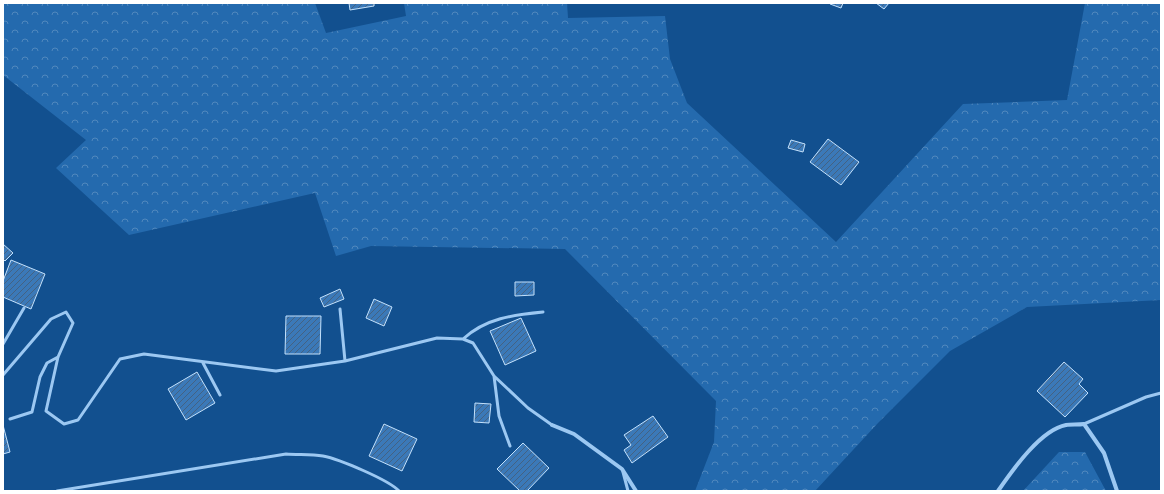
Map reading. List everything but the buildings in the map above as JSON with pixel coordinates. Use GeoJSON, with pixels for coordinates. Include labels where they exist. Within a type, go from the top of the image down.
{"type":"FeatureCollection","features":[{"type":"Feature","properties":{"kind":"street"},"geometry":{"type":"LineString","coordinates":[[998,491],[1019,462],[1053,431],[1065,425],[1084,424],[1104,453],[1117,491]]}},
{"type":"Feature","properties":{"kind":"street"},"geometry":{"type":"LineString","coordinates":[[552,425],[574,434],[622,468],[636,491]]}},
{"type":"Feature","properties":{"kind":"lane"},"geometry":{"type":"LineString","coordinates":[[3,344],[24,308]]}},
{"type":"Feature","properties":{"kind":"lane"},"geometry":{"type":"LineString","coordinates":[[340,309],[345,361]]}},
{"type":"Feature","properties":{"kind":"lane"},"geometry":{"type":"LineString","coordinates":[[3,375],[51,319],[66,312],[72,323],[58,357],[46,411],[64,424],[78,420],[120,359],[144,354],[276,372],[345,361],[436,338],[463,339],[473,343],[494,376],[528,408],[552,425]]}},
{"type":"Feature","properties":{"kind":"lane"},"geometry":{"type":"LineString","coordinates":[[463,339],[476,327],[514,315],[543,312]]}},
{"type":"Feature","properties":{"kind":"lane"},"geometry":{"type":"LineString","coordinates":[[10,419],[32,412],[40,377],[47,363],[58,357]]}},
{"type":"Feature","properties":{"kind":"lane"},"geometry":{"type":"LineString","coordinates":[[203,362],[220,395]]}},
{"type":"Feature","properties":{"kind":"lane"},"geometry":{"type":"LineString","coordinates":[[494,376],[499,416],[510,446]]}},
{"type":"Feature","properties":{"kind":"lane"},"geometry":{"type":"LineString","coordinates":[[1084,424],[1146,397],[1161,393]]}},
{"type":"Feature","properties":{"kind":"lane"},"geometry":{"type":"LineString","coordinates":[[57,491],[286,454],[324,456],[394,485],[399,491]]}},
{"type":"Feature","properties":{"kind":"lane"},"geometry":{"type":"LineString","coordinates":[[622,468],[628,491]]}},
{"type":"Feature","properties":{"kind":"green space"},"geometry":{"type":"Polygon","coordinates":[[[3,3],[315,3],[326,33],[406,16],[404,3],[567,3],[568,18],[665,16],[670,59],[687,103],[836,242],[963,104],[1067,100],[1085,3],[1161,3],[1161,300],[1027,307],[950,351],[878,423],[815,491],[695,491],[714,442],[716,401],[565,249],[371,246],[336,256],[315,193],[129,235],[56,168],[86,140],[3,75],[3,3]]]}},
{"type":"Feature","properties":{"kind":"green space"},"geometry":{"type":"Polygon","coordinates":[[[1059,452],[1085,452],[1106,491],[1023,491],[1059,452]]]}}]}
